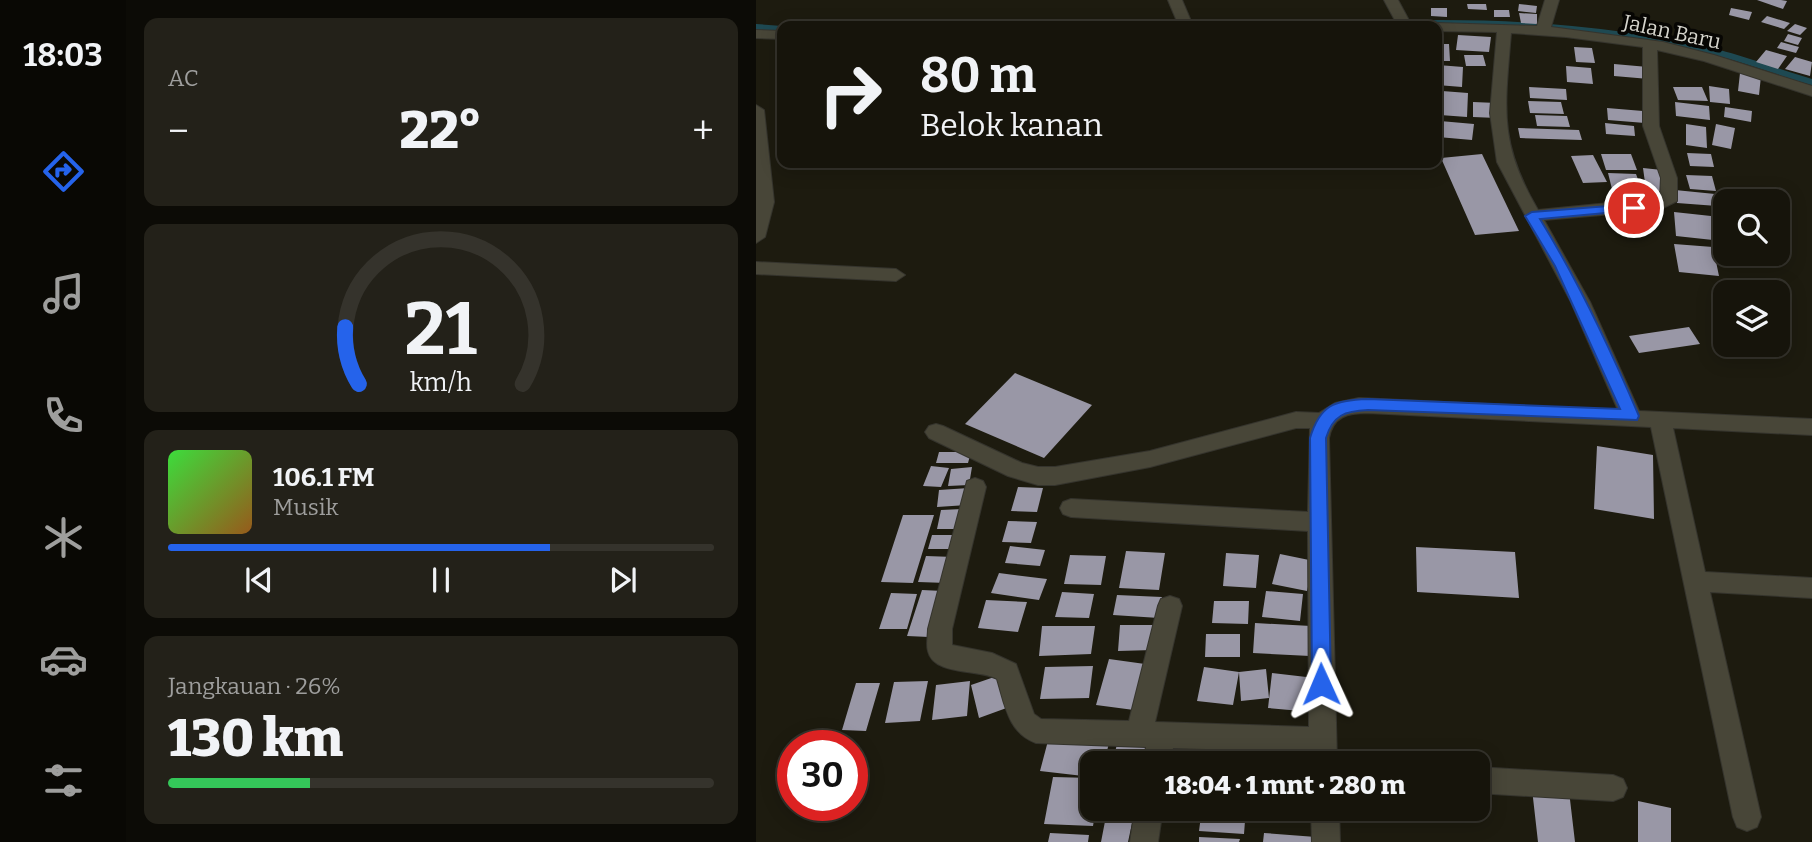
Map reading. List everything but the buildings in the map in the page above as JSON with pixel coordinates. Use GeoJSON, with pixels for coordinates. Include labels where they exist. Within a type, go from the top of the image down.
{"type":"FeatureCollection","features":[{"type":"Feature","properties":{"kind":"street"},"geometry":{"type":"LineString","coordinates":[[1175,0],[1184,21]]}},
{"type":"Feature","properties":{"kind":"street"},"geometry":{"type":"LineString","coordinates":[[1391,0],[1402,21]]}},
{"type":"Feature","properties":{"kind":"street"},"geometry":{"type":"LineString","coordinates":[[1543,28],[1552,0]]}},
{"type":"Feature","properties":{"kind":"street","name":"Jalan Baru"},"geometry":{"type":"LineString","coordinates":[[1442,27],[1543,28],[1650,46],[1703,57],[1812,91]]}},
{"type":"Feature","properties":{"kind":"street"},"geometry":{"type":"LineString","coordinates":[[1504,29],[1499,108],[1505,161],[1532,216],[1562,266],[1631,416]]}},
{"type":"Feature","properties":{"kind":"street"},"geometry":{"type":"LineString","coordinates":[[756,34],[777,35]]}},
{"type":"Feature","properties":{"kind":"street"},"geometry":{"type":"LineString","coordinates":[[1532,216],[1659,205],[1668,201],[1669,178],[1651,126],[1650,46]]}},
{"type":"Feature","properties":{"kind":"street"},"geometry":{"type":"LineString","coordinates":[[756,110],[765,202],[756,237]]}},
{"type":"Feature","properties":{"kind":"street"},"geometry":{"type":"LineString","coordinates":[[756,268],[896,275]]}},
{"type":"Feature","properties":{"kind":"street"},"geometry":{"type":"LineString","coordinates":[[975,487],[940,629],[940,651],[952,661],[1001,667],[1007,672],[1024,722],[1036,731],[1150,735],[1323,751],[1318,438],[1323,421],[1333,411],[1346,405],[1368,404],[1812,427]]}},
{"type":"Feature","properties":{"kind":"street"},"geometry":{"type":"LineString","coordinates":[[1660,418],[1747,817]]}},
{"type":"Feature","properties":{"kind":"street"},"geometry":{"type":"LineString","coordinates":[[936,432],[1016,470],[1038,476],[1055,476],[1150,459],[1296,420],[1323,421]]}},
{"type":"Feature","properties":{"kind":"street"},"geometry":{"type":"LineString","coordinates":[[1071,508],[1319,522]]}},
{"type":"Feature","properties":{"kind":"street"},"geometry":{"type":"LineString","coordinates":[[1696,582],[1812,588]]}},
{"type":"Feature","properties":{"kind":"street"},"geometry":{"type":"LineString","coordinates":[[1154,751],[1150,735],[1170,606]]}},
{"type":"Feature","properties":{"kind":"street"},"geometry":{"type":"LineString","coordinates":[[1490,781],[1613,788]]}},
{"type":"Feature","properties":{"kind":"street"},"geometry":{"type":"LineString","coordinates":[[1144,842],[1147,821]]}},
{"type":"Feature","properties":{"kind":"street"},"geometry":{"type":"LineString","coordinates":[[1325,821],[1326,842]]}},
{"type":"Feature","properties":{"kind":"waterway"},"geometry":{"type":"LineString","coordinates":[[1442,23],[1574,29],[1668,42],[1715,52],[1812,82]]}},
{"type":"Feature","properties":{"kind":"waterway"},"geometry":{"type":"LineString","coordinates":[[756,27],[777,29]]}},
{"type":"Feature","properties":{"kind":"route"},"geometry":{"type":"LineString","coordinates":[[1321,684],[1318,438],[1323,421],[1333,411],[1346,405],[1368,404],[1631,416],[1562,266],[1532,216],[1634,208]]}}]}
